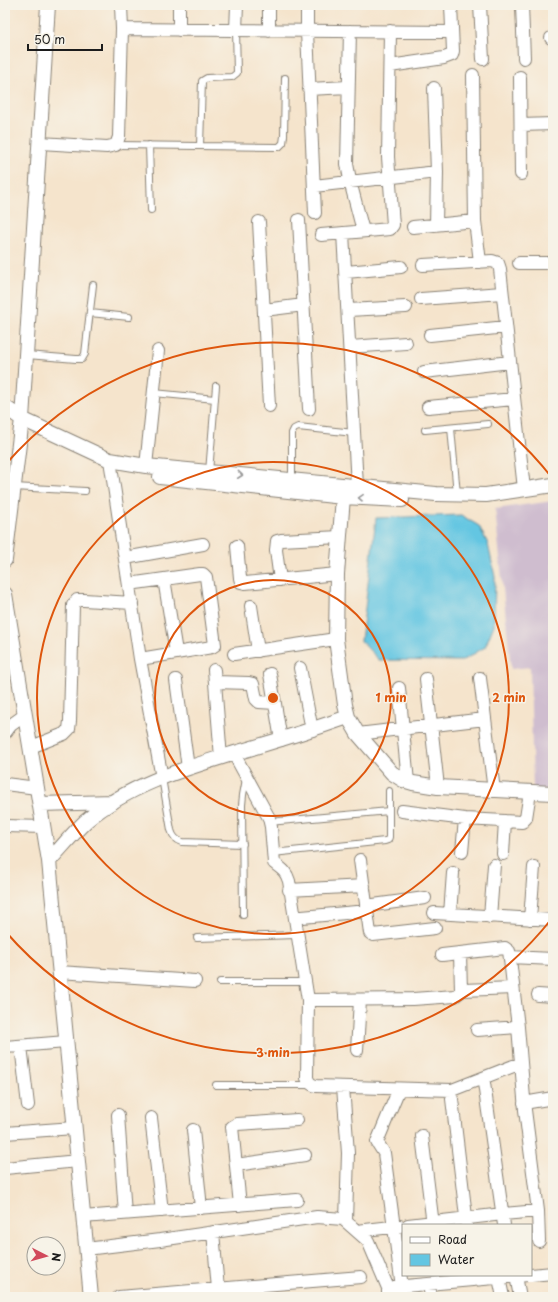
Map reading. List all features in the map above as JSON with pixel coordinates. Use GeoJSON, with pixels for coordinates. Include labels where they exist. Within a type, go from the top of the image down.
{"type":"FeatureCollection","features":[{"type":"Feature","properties":{"kind":"street"},"geometry":{"type":"LineString","coordinates":[[5,560],[11,482],[22,419],[48,5]]}},
{"type":"Feature","properties":{"kind":"street"},"geometry":{"type":"LineString","coordinates":[[40,142],[107,147],[116,145],[119,137],[122,29],[121,5]]}},
{"type":"Feature","properties":{"kind":"street"},"geometry":{"type":"LineString","coordinates":[[179,5],[179,30]]}},
{"type":"Feature","properties":{"kind":"street"},"geometry":{"type":"LineString","coordinates":[[236,30],[237,5]]}},
{"type":"Feature","properties":{"kind":"street"},"geometry":{"type":"LineString","coordinates":[[269,5],[269,31]]}},
{"type":"Feature","properties":{"kind":"street"},"geometry":{"type":"LineString","coordinates":[[307,5],[309,89],[315,213]]}},
{"type":"Feature","properties":{"kind":"street"},"geometry":{"type":"LineString","coordinates":[[390,66],[449,58],[452,55],[451,5]]}},
{"type":"Feature","properties":{"kind":"street"},"geometry":{"type":"LineString","coordinates":[[480,5],[483,59]]}},
{"type":"Feature","properties":{"kind":"street"},"geometry":{"type":"LineString","coordinates":[[522,5],[524,58]]}},
{"type":"Feature","properties":{"kind":"street"},"geometry":{"type":"LineString","coordinates":[[122,29],[452,32]]}},
{"type":"Feature","properties":{"kind":"street"},"geometry":{"type":"LineString","coordinates":[[350,31],[347,158],[350,181],[363,231]]}},
{"type":"Feature","properties":{"kind":"street"},"geometry":{"type":"LineString","coordinates":[[322,235],[390,229],[393,225],[388,157],[390,31]]}},
{"type":"Feature","properties":{"kind":"street"},"geometry":{"type":"LineString","coordinates":[[473,75],[475,222],[480,262]]}},
{"type":"Feature","properties":{"kind":"street"},"geometry":{"type":"LineString","coordinates":[[520,77],[521,174]]}},
{"type":"Feature","properties":{"kind":"street"},"geometry":{"type":"LineString","coordinates":[[309,89],[348,87]]}},
{"type":"Feature","properties":{"kind":"street"},"geometry":{"type":"LineString","coordinates":[[434,88],[437,172],[436,225]]}},
{"type":"Feature","properties":{"kind":"street"},"geometry":{"type":"LineString","coordinates":[[521,125],[553,124]]}},
{"type":"Feature","properties":{"kind":"street"},"geometry":{"type":"LineString","coordinates":[[314,186],[437,172]]}},
{"type":"Feature","properties":{"kind":"street"},"geometry":{"type":"LineString","coordinates":[[299,220],[310,409]]}},
{"type":"Feature","properties":{"kind":"street"},"geometry":{"type":"LineString","coordinates":[[259,222],[269,406]]}},
{"type":"Feature","properties":{"kind":"street"},"geometry":{"type":"LineString","coordinates":[[413,227],[475,222]]}},
{"type":"Feature","properties":{"kind":"street"},"geometry":{"type":"LineString","coordinates":[[343,233],[357,486]]}},
{"type":"Feature","properties":{"kind":"street"},"geometry":{"type":"LineString","coordinates":[[423,265],[492,261],[498,263],[500,269],[524,489]]}},
{"type":"Feature","properties":{"kind":"street"},"geometry":{"type":"LineString","coordinates":[[519,263],[553,263]]}},
{"type":"Feature","properties":{"kind":"street"},"geometry":{"type":"LineString","coordinates":[[346,272],[401,267]]}},
{"type":"Feature","properties":{"kind":"street"},"geometry":{"type":"LineString","coordinates":[[421,299],[502,293]]}},
{"type":"Feature","properties":{"kind":"street"},"geometry":{"type":"LineString","coordinates":[[264,310],[304,307]]}},
{"type":"Feature","properties":{"kind":"street"},"geometry":{"type":"LineString","coordinates":[[348,310],[406,307]]}},
{"type":"Feature","properties":{"kind":"street"},"geometry":{"type":"LineString","coordinates":[[430,335],[506,327]]}},
{"type":"Feature","properties":{"kind":"street"},"geometry":{"type":"LineString","coordinates":[[350,346],[406,344]]}},
{"type":"Feature","properties":{"kind":"street"},"geometry":{"type":"LineString","coordinates":[[146,466],[158,351]]}},
{"type":"Feature","properties":{"kind":"street"},"geometry":{"type":"LineString","coordinates":[[424,372],[510,362]]}},
{"type":"Feature","properties":{"kind":"street"},"geometry":{"type":"LineString","coordinates":[[428,407],[514,399]]}},
{"type":"Feature","properties":{"kind":"street"},"geometry":{"type":"LineString","coordinates":[[5,407],[22,419],[114,461],[124,469],[135,474],[343,496],[479,504],[553,493]]}},
{"type":"Feature","properties":{"kind":"street"},"geometry":{"type":"LineString","coordinates":[[114,461],[146,466],[436,494],[486,495],[553,485]]}},
{"type":"Feature","properties":{"kind":"street"},"geometry":{"type":"LineString","coordinates":[[114,461],[125,558],[140,659],[162,778]]}},
{"type":"Feature","properties":{"kind":"street"},"geometry":{"type":"LineString","coordinates":[[343,496],[337,574],[336,639],[348,717],[358,734],[392,773],[408,782],[438,787],[553,793]]}},
{"type":"Feature","properties":{"kind":"street"},"geometry":{"type":"LineString","coordinates":[[280,580],[275,545],[277,541],[340,537]]}},
{"type":"Feature","properties":{"kind":"street"},"geometry":{"type":"LineString","coordinates":[[125,558],[203,544]]}},
{"type":"Feature","properties":{"kind":"street"},"geometry":{"type":"LineString","coordinates":[[237,546],[241,582],[245,583],[337,574]]}},
{"type":"Feature","properties":{"kind":"street"},"geometry":{"type":"LineString","coordinates":[[129,584],[200,574],[203,574],[206,577],[215,645],[212,647],[140,659]]}},
{"type":"Feature","properties":{"kind":"street"},"geometry":{"type":"LineString","coordinates":[[164,579],[176,652]]}},
{"type":"Feature","properties":{"kind":"street"},"geometry":{"type":"LineString","coordinates":[[5,594],[49,861],[91,1297]]}},
{"type":"Feature","properties":{"kind":"street"},"geometry":{"type":"LineString","coordinates":[[31,747],[64,734],[69,729],[73,605],[78,600],[132,603]]}},
{"type":"Feature","properties":{"kind":"street"},"geometry":{"type":"LineString","coordinates":[[251,606],[258,651]]}},
{"type":"Feature","properties":{"kind":"street"},"geometry":{"type":"LineString","coordinates":[[234,654],[336,639]]}},
{"type":"Feature","properties":{"kind":"street"},"geometry":{"type":"LineString","coordinates":[[300,668],[312,730]]}},
{"type":"Feature","properties":{"kind":"street"},"geometry":{"type":"LineString","coordinates":[[270,674],[281,740]]}},
{"type":"Feature","properties":{"kind":"street"},"geometry":{"type":"LineString","coordinates":[[275,703],[259,702],[256,699],[253,684],[215,676],[227,756],[247,778],[265,810],[270,822],[274,863],[284,869],[287,873],[308,1000],[308,1082],[312,1085],[343,1087],[452,1090],[521,1063]]}},
{"type":"Feature","properties":{"kind":"street"},"geometry":{"type":"LineString","coordinates":[[480,678],[494,790]]}},
{"type":"Feature","properties":{"kind":"street"},"geometry":{"type":"LineString","coordinates":[[426,679],[438,787]]}},
{"type":"Feature","properties":{"kind":"street"},"geometry":{"type":"LineString","coordinates":[[176,680],[188,768]]}},
{"type":"Feature","properties":{"kind":"street"},"geometry":{"type":"LineString","coordinates":[[399,688],[408,782]]}},
{"type":"Feature","properties":{"kind":"street"},"geometry":{"type":"LineString","coordinates":[[5,733],[6,730],[25,715]]}},
{"type":"Feature","properties":{"kind":"street"},"geometry":{"type":"LineString","coordinates":[[49,861],[86,821],[133,790],[188,768],[281,740],[348,717]]}},
{"type":"Feature","properties":{"kind":"street"},"geometry":{"type":"LineString","coordinates":[[358,734],[485,719]]}},
{"type":"Feature","properties":{"kind":"street"},"geometry":{"type":"LineString","coordinates":[[5,784],[38,788]]}},
{"type":"Feature","properties":{"kind":"street"},"geometry":{"type":"LineString","coordinates":[[402,811],[465,818],[522,822],[526,820],[530,792]]}},
{"type":"Feature","properties":{"kind":"street"},"geometry":{"type":"LineString","coordinates":[[40,804],[113,802]]}},
{"type":"Feature","properties":{"kind":"street"},"geometry":{"type":"LineString","coordinates":[[462,852],[465,818]]}},
{"type":"Feature","properties":{"kind":"street"},"geometry":{"type":"LineString","coordinates":[[503,854],[505,821]]}},
{"type":"Feature","properties":{"kind":"street"},"geometry":{"type":"LineString","coordinates":[[5,826],[44,827]]}},
{"type":"Feature","properties":{"kind":"street"},"geometry":{"type":"LineString","coordinates":[[360,860],[370,933],[374,935],[435,928]]}},
{"type":"Feature","properties":{"kind":"street"},"geometry":{"type":"LineString","coordinates":[[490,917],[494,865]]}},
{"type":"Feature","properties":{"kind":"street"},"geometry":{"type":"LineString","coordinates":[[530,919],[534,867]]}},
{"type":"Feature","properties":{"kind":"street"},"geometry":{"type":"LineString","coordinates":[[450,914],[453,873]]}},
{"type":"Feature","properties":{"kind":"street"},"geometry":{"type":"LineString","coordinates":[[289,890],[364,886]]}},
{"type":"Feature","properties":{"kind":"street"},"geometry":{"type":"LineString","coordinates":[[302,917],[425,898]]}},
{"type":"Feature","properties":{"kind":"street"},"geometry":{"type":"LineString","coordinates":[[434,913],[553,920]]}},
{"type":"Feature","properties":{"kind":"street"},"geometry":{"type":"LineString","coordinates":[[442,955],[504,948],[509,950],[518,1027],[524,1103],[538,1211],[539,1241]]}},
{"type":"Feature","properties":{"kind":"street"},"geometry":{"type":"LineString","coordinates":[[460,953],[461,991]]}},
{"type":"Feature","properties":{"kind":"street"},"geometry":{"type":"LineString","coordinates":[[510,957],[553,959]]}},
{"type":"Feature","properties":{"kind":"street"},"geometry":{"type":"LineString","coordinates":[[59,972],[195,981]]}},
{"type":"Feature","properties":{"kind":"street"},"geometry":{"type":"LineString","coordinates":[[308,1000],[409,999],[455,996],[461,991],[513,988]]}},
{"type":"Feature","properties":{"kind":"street"},"geometry":{"type":"LineString","coordinates":[[538,995],[553,996]]}},
{"type":"Feature","properties":{"kind":"street"},"geometry":{"type":"LineString","coordinates":[[357,1050],[360,1000]]}},
{"type":"Feature","properties":{"kind":"street"},"geometry":{"type":"LineString","coordinates":[[477,1030],[518,1027]]}},
{"type":"Feature","properties":{"kind":"street"},"geometry":{"type":"LineString","coordinates":[[5,1047],[66,1042]]}},
{"type":"Feature","properties":{"kind":"street"},"geometry":{"type":"LineString","coordinates":[[21,1046],[28,1105]]}},
{"type":"Feature","properties":{"kind":"street"},"geometry":{"type":"LineString","coordinates":[[484,1083],[504,1219]]}},
{"type":"Feature","properties":{"kind":"street"},"geometry":{"type":"LineString","coordinates":[[343,1087],[348,1153],[346,1222]]}},
{"type":"Feature","properties":{"kind":"street"},"geometry":{"type":"LineString","coordinates":[[399,1089],[377,1142],[384,1153],[398,1226],[402,1287]]}},
{"type":"Feature","properties":{"kind":"street"},"geometry":{"type":"LineString","coordinates":[[524,1103],[553,1098]]}},
{"type":"Feature","properties":{"kind":"street"},"geometry":{"type":"LineString","coordinates":[[452,1099],[467,1222]]}},
{"type":"Feature","properties":{"kind":"street"},"geometry":{"type":"LineString","coordinates":[[118,1115],[125,1214]]}},
{"type":"Feature","properties":{"kind":"street"},"geometry":{"type":"LineString","coordinates":[[151,1118],[162,1211]]}},
{"type":"Feature","properties":{"kind":"street"},"geometry":{"type":"LineString","coordinates":[[240,1205],[232,1127],[237,1124],[297,1120]]}},
{"type":"Feature","properties":{"kind":"street"},"geometry":{"type":"LineString","coordinates":[[5,1133],[74,1128]]}},
{"type":"Feature","properties":{"kind":"street"},"geometry":{"type":"LineString","coordinates":[[193,1130],[201,1208]]}},
{"type":"Feature","properties":{"kind":"street"},"geometry":{"type":"LineString","coordinates":[[422,1136],[433,1223]]}},
{"type":"Feature","properties":{"kind":"street"},"geometry":{"type":"LineString","coordinates":[[236,1164],[305,1155]]}},
{"type":"Feature","properties":{"kind":"street"},"geometry":{"type":"LineString","coordinates":[[5,1168],[78,1161]]}},
{"type":"Feature","properties":{"kind":"street"},"geometry":{"type":"LineString","coordinates":[[83,1217],[297,1200]]}},
{"type":"Feature","properties":{"kind":"street"},"geometry":{"type":"LineString","coordinates":[[420,1224],[504,1219],[538,1211]]}},
{"type":"Feature","properties":{"kind":"street"},"geometry":{"type":"LineString","coordinates":[[86,1249],[316,1217],[343,1219],[368,1241],[388,1292],[402,1287],[436,1281],[512,1276]]}},
{"type":"Feature","properties":{"kind":"street"},"geometry":{"type":"LineString","coordinates":[[357,1231],[398,1226]]}},
{"type":"Feature","properties":{"kind":"street"},"geometry":{"type":"LineString","coordinates":[[213,1232],[218,1289]]}},
{"type":"Feature","properties":{"kind":"street"},"geometry":{"type":"LineString","coordinates":[[532,1275],[553,1273]]}},
{"type":"Feature","properties":{"kind":"street"},"geometry":{"type":"LineString","coordinates":[[502,1297],[512,1276]]}},
{"type":"Feature","properties":{"kind":"street"},"geometry":{"type":"LineString","coordinates":[[512,1276],[520,1297]]}},
{"type":"Feature","properties":{"kind":"street"},"geometry":{"type":"LineString","coordinates":[[119,1297],[362,1277]]}},
{"type":"Feature","properties":{"kind":"street"},"geometry":{"type":"LineString","coordinates":[[431,1297],[436,1281]]}},
{"type":"Feature","properties":{"kind":"lane"},"geometry":{"type":"LineString","coordinates":[[200,146],[202,81],[207,78],[236,75],[236,30]]}},
{"type":"Feature","properties":{"kind":"lane"},"geometry":{"type":"LineString","coordinates":[[116,145],[279,147],[283,143],[284,136],[285,78]]}},
{"type":"Feature","properties":{"kind":"lane"},"geometry":{"type":"LineString","coordinates":[[149,145],[151,210]]}},
{"type":"Feature","properties":{"kind":"lane"},"geometry":{"type":"LineString","coordinates":[[26,355],[82,359],[85,354],[93,285]]}},
{"type":"Feature","properties":{"kind":"lane"},"geometry":{"type":"LineString","coordinates":[[90,313],[129,317]]}},
{"type":"Feature","properties":{"kind":"lane"},"geometry":{"type":"LineString","coordinates":[[209,472],[216,386]]}},
{"type":"Feature","properties":{"kind":"lane"},"geometry":{"type":"LineString","coordinates":[[154,393],[215,399]]}},
{"type":"Feature","properties":{"kind":"lane"},"geometry":{"type":"LineString","coordinates":[[425,430],[488,424]]}},
{"type":"Feature","properties":{"kind":"lane"},"geometry":{"type":"LineString","coordinates":[[292,480],[292,433],[294,429],[298,427],[354,433]]}},
{"type":"Feature","properties":{"kind":"lane"},"geometry":{"type":"LineString","coordinates":[[451,428],[457,494]]}},
{"type":"Feature","properties":{"kind":"lane"},"geometry":{"type":"LineString","coordinates":[[11,482],[85,491]]}},
{"type":"Feature","properties":{"kind":"lane"},"geometry":{"type":"LineString","coordinates":[[162,778],[171,830],[177,841],[243,844]]}},
{"type":"Feature","properties":{"kind":"lane"},"geometry":{"type":"LineString","coordinates":[[243,915],[243,795],[247,778]]}},
{"type":"Feature","properties":{"kind":"lane"},"geometry":{"type":"LineString","coordinates":[[273,853],[388,840],[389,791]]}},
{"type":"Feature","properties":{"kind":"lane"},"geometry":{"type":"LineString","coordinates":[[270,822],[389,811]]}},
{"type":"Feature","properties":{"kind":"lane"},"geometry":{"type":"LineString","coordinates":[[197,938],[297,935]]}},
{"type":"Feature","properties":{"kind":"lane"},"geometry":{"type":"LineString","coordinates":[[220,982],[305,982]]}},
{"type":"Feature","properties":{"kind":"lane"},"geometry":{"type":"LineString","coordinates":[[216,1085],[312,1085]]}},
{"type":"Feature","properties":{"kind":"shaded area"},"geometry":{"type":"Polygon","coordinates":[[[553,501],[553,790],[533,790],[530,667],[511,669],[495,509],[553,501]]]}},
{"type":"Feature","properties":{"kind":"water"},"geometry":{"type":"Polygon","coordinates":[[[461,515],[479,526],[488,544],[495,577],[494,625],[485,647],[462,661],[379,660],[361,641],[376,518],[461,515]]]}}]}
